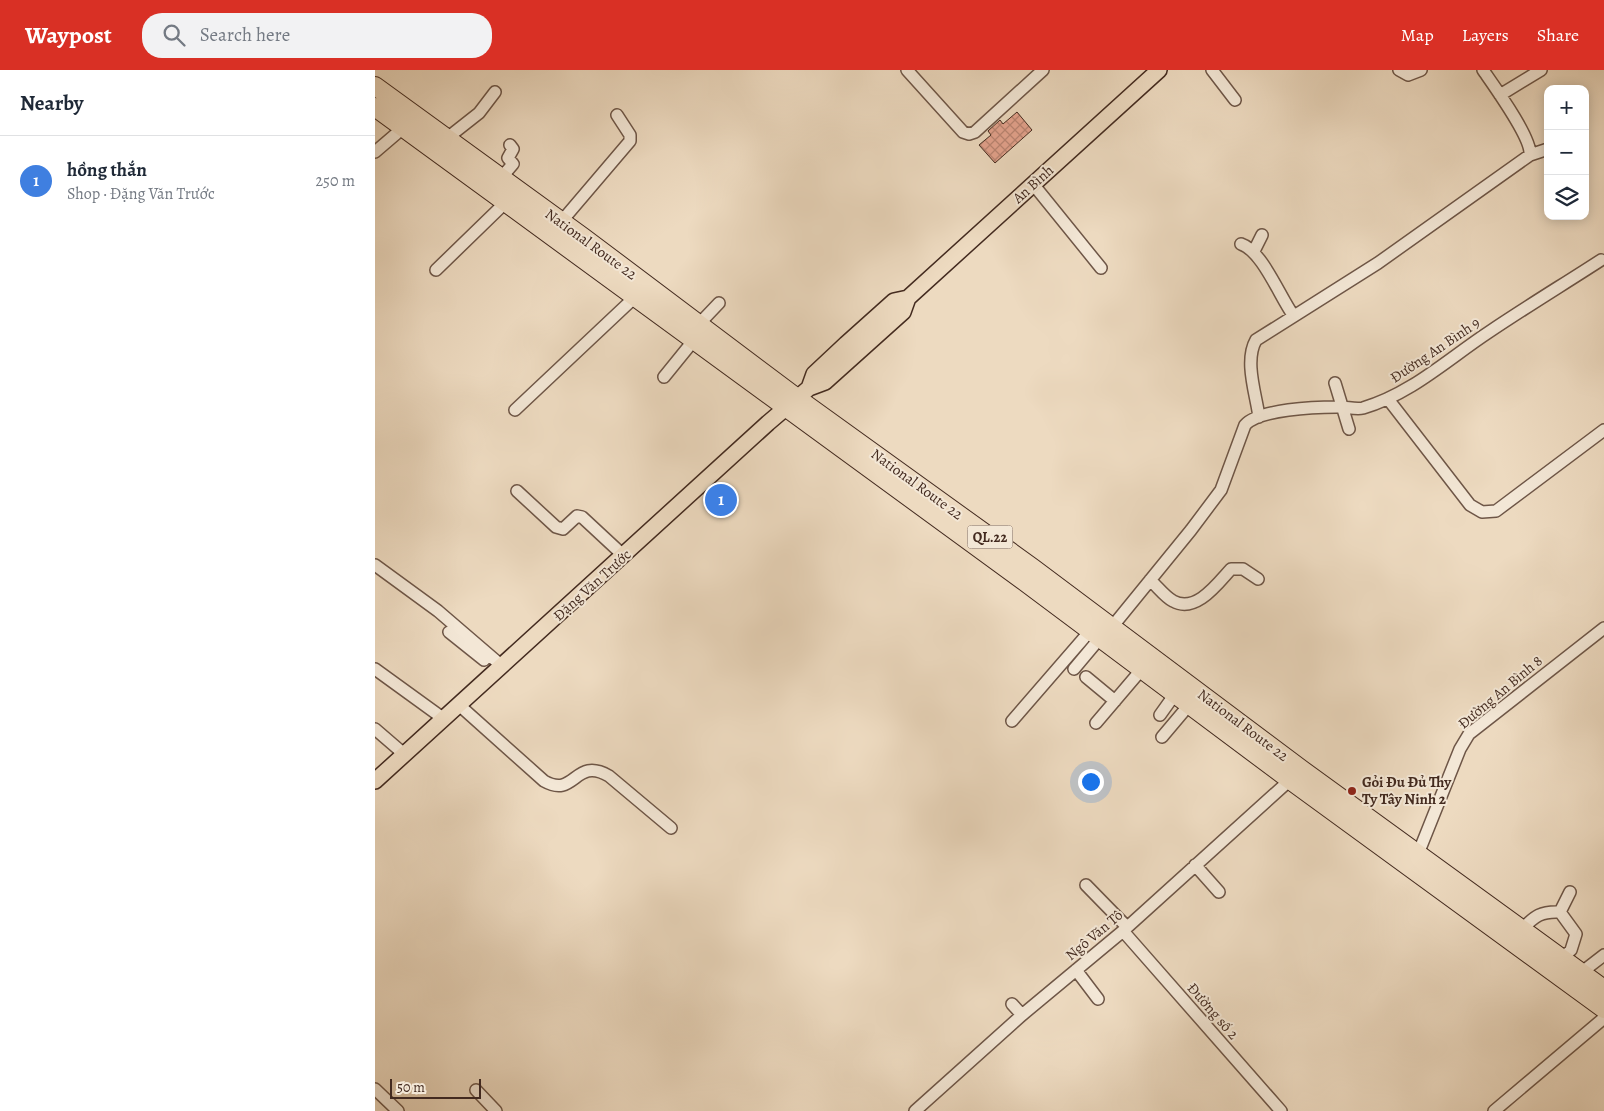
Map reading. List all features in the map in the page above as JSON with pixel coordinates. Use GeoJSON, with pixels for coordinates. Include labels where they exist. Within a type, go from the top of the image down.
{"type":"FeatureCollection","features":[{"type":"Feature","properties":{"kind":"highway","name":"National Route 22"},"geometry":{"type":"LineString","coordinates":[[375,86],[561,222],[697,332]]}},
{"type":"Feature","properties":{"kind":"highway","name":"National Route 22"},"geometry":{"type":"LineString","coordinates":[[375,107],[635,297],[697,332],[798,398],[1101,632],[1418,854],[1604,989]]}},
{"type":"Feature","properties":{"kind":"highway","name":"National Route 22"},"geometry":{"type":"LineString","coordinates":[[1101,632],[1141,670],[1604,1009]]}},
{"type":"Feature","properties":{"kind":"main road","name":"An Bình"},"geometry":{"type":"LineString","coordinates":[[798,398],[814,374],[846,344],[894,301],[908,298],[1159,70]]}},
{"type":"Feature","properties":{"kind":"main road","name":"Đặng Văn Trước"},"geometry":{"type":"LineString","coordinates":[[376,778],[444,719],[798,398]]}},
{"type":"Feature","properties":{"kind":"street"},"geometry":{"type":"LineString","coordinates":[[907,70],[963,132],[969,134],[975,132],[1043,70]]}},
{"type":"Feature","properties":{"kind":"street"},"geometry":{"type":"LineString","coordinates":[[1212,70],[1235,100]]}},
{"type":"Feature","properties":{"kind":"street"},"geometry":{"type":"LineString","coordinates":[[1399,70],[1408,75],[1421,70]]}},
{"type":"Feature","properties":{"kind":"street"},"geometry":{"type":"LineString","coordinates":[[1483,70],[1500,95],[1529,146],[1530,155]]}},
{"type":"Feature","properties":{"kind":"street"},"geometry":{"type":"LineString","coordinates":[[1500,95],[1541,70]]}},
{"type":"Feature","properties":{"kind":"street"},"geometry":{"type":"LineString","coordinates":[[446,139],[479,112],[495,92]]}},
{"type":"Feature","properties":{"kind":"street"},"geometry":{"type":"LineString","coordinates":[[561,222],[630,141],[630,135],[617,115]]}},
{"type":"Feature","properties":{"kind":"street"},"geometry":{"type":"LineString","coordinates":[[375,152],[403,128]]}},
{"type":"Feature","properties":{"kind":"street"},"geometry":{"type":"LineString","coordinates":[[501,178],[513,164],[508,158],[513,149],[510,145]]}},
{"type":"Feature","properties":{"kind":"street"},"geometry":{"type":"LineString","coordinates":[[1012,721],[1150,580],[1217,496],[1245,425],[1252,419],[1259,417],[1251,351],[1256,340],[1377,262],[1530,155],[1544,150]]}},
{"type":"Feature","properties":{"kind":"street"},"geometry":{"type":"LineString","coordinates":[[1033,184],[1101,268]]}},
{"type":"Feature","properties":{"kind":"street"},"geometry":{"type":"LineString","coordinates":[[436,270],[506,202]]}},
{"type":"Feature","properties":{"kind":"street"},"geometry":{"type":"LineString","coordinates":[[1254,251],[1262,235]]}},
{"type":"Feature","properties":{"kind":"street"},"geometry":{"type":"LineString","coordinates":[[1241,244],[1254,251],[1293,315]]}},
{"type":"Feature","properties":{"kind":"street","name":"Đường An Bình 9"},"geometry":{"type":"LineString","coordinates":[[1259,417],[1292,410],[1343,407],[1361,408],[1388,399],[1413,386],[1489,332],[1601,260]]}},
{"type":"Feature","properties":{"kind":"street"},"geometry":{"type":"LineString","coordinates":[[515,410],[635,297]]}},
{"type":"Feature","properties":{"kind":"street"},"geometry":{"type":"LineString","coordinates":[[664,377],[719,303]]}},
{"type":"Feature","properties":{"kind":"street"},"geometry":{"type":"LineString","coordinates":[[1335,383],[1349,429]]}},
{"type":"Feature","properties":{"kind":"street"},"geometry":{"type":"LineString","coordinates":[[1388,399],[1470,505],[1483,512],[1496,511],[1604,430]]}},
{"type":"Feature","properties":{"kind":"street"},"geometry":{"type":"LineString","coordinates":[[517,491],[556,527],[563,529],[577,516],[582,516],[623,556]]}},
{"type":"Feature","properties":{"kind":"street"},"geometry":{"type":"LineString","coordinates":[[375,565],[438,611],[500,668]]}},
{"type":"Feature","properties":{"kind":"street"},"geometry":{"type":"LineString","coordinates":[[1150,580],[1173,601],[1184,604],[1197,601],[1209,592],[1231,568],[1243,569],[1258,579]]}},
{"type":"Feature","properties":{"kind":"street","name":"Đường An Bình 8"},"geometry":{"type":"LineString","coordinates":[[1418,854],[1460,749],[1469,734],[1604,628]]}},
{"type":"Feature","properties":{"kind":"street"},"geometry":{"type":"LineString","coordinates":[[449,632],[500,668]]}},
{"type":"Feature","properties":{"kind":"street"},"geometry":{"type":"LineString","coordinates":[[1074,669],[1101,632]]}},
{"type":"Feature","properties":{"kind":"street"},"geometry":{"type":"LineString","coordinates":[[375,669],[444,719]]}},
{"type":"Feature","properties":{"kind":"street"},"geometry":{"type":"LineString","coordinates":[[1096,724],[1141,670]]}},
{"type":"Feature","properties":{"kind":"street"},"geometry":{"type":"LineString","coordinates":[[1086,677],[1115,701]]}},
{"type":"Feature","properties":{"kind":"street"},"geometry":{"type":"LineString","coordinates":[[1160,715],[1182,700]]}},
{"type":"Feature","properties":{"kind":"street"},"geometry":{"type":"LineString","coordinates":[[1162,737],[1182,700]]}},
{"type":"Feature","properties":{"kind":"street"},"geometry":{"type":"LineString","coordinates":[[459,705],[545,781],[557,786],[565,786],[583,772],[590,769],[599,770],[609,776],[671,828]]}},
{"type":"Feature","properties":{"kind":"street"},"geometry":{"type":"LineString","coordinates":[[375,729],[404,754]]}},
{"type":"Feature","properties":{"kind":"street","name":"Ngô Văn Tô"},"geometry":{"type":"LineString","coordinates":[[919,1110],[1021,1015],[1125,929],[1290,780]]}},
{"type":"Feature","properties":{"kind":"street"},"geometry":{"type":"LineString","coordinates":[[1195,865],[1219,892]]}},
{"type":"Feature","properties":{"kind":"street","name":"Đường số 2"},"geometry":{"type":"LineString","coordinates":[[1085,885],[1281,1111]]}},
{"type":"Feature","properties":{"kind":"street"},"geometry":{"type":"LineString","coordinates":[[1559,912],[1570,892]]}},
{"type":"Feature","properties":{"kind":"street"},"geometry":{"type":"LineString","coordinates":[[1522,929],[1538,914],[1545,911],[1559,912],[1576,934],[1571,950],[1562,958]]}},
{"type":"Feature","properties":{"kind":"street"},"geometry":{"type":"LineString","coordinates":[[1582,972],[1604,955]]}},
{"type":"Feature","properties":{"kind":"street"},"geometry":{"type":"LineString","coordinates":[[1076,970],[1098,999]]}},
{"type":"Feature","properties":{"kind":"street"},"geometry":{"type":"LineString","coordinates":[[1012,1004],[1021,1015]]}},
{"type":"Feature","properties":{"kind":"street"},"geometry":{"type":"LineString","coordinates":[[1494,1111],[1604,1018]]}},
{"type":"Feature","properties":{"kind":"street"},"geometry":{"type":"LineString","coordinates":[[375,1089],[397,1111]]}},
{"type":"Feature","properties":{"kind":"street"},"geometry":{"type":"LineString","coordinates":[[475,1090],[496,1111]]}},
{"type":"Feature","properties":{"kind":"building"},"geometry":{"type":"Polygon","coordinates":[[[1017,112],[1032,130],[995,163],[979,145],[991,135],[988,131],[1000,120],[1003,124],[1017,112]]]}},
{"type":"Feature","properties":{"kind":"place","name":"hồng thắn"},"geometry":{"type":"Point","coordinates":[721,500]}},
{"type":"Feature","properties":{"kind":"place","name":"Gỏi Đu Đủ Thy Ty Tây Ninh 2"},"geometry":{"type":"Point","coordinates":[1352,791]}}]}
